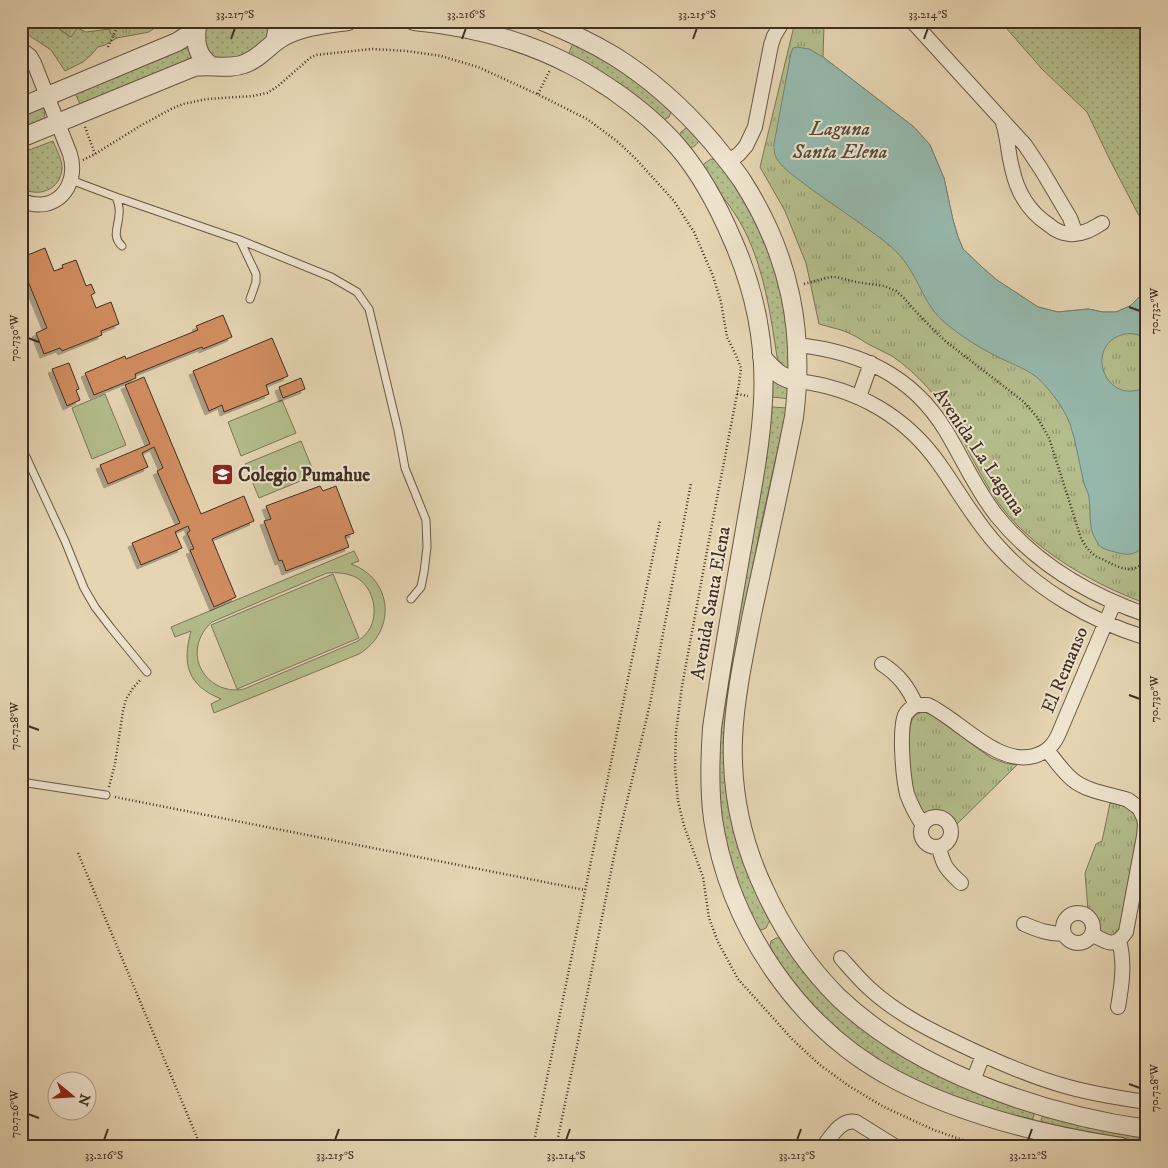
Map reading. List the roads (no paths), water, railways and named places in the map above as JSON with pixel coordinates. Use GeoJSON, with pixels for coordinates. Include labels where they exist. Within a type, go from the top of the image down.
{"type":"FeatureCollection","features":[{"type":"Feature","properties":{"kind":"street"},"geometry":{"type":"LineString","coordinates":[[275,42],[278,21]]}},
{"type":"Feature","properties":{"kind":"street"},"geometry":{"type":"LineString","coordinates":[[21,138],[187,70],[210,65],[236,66],[246,64],[289,34],[306,28],[348,21]]}},
{"type":"Feature","properties":{"kind":"street","name":"Avenida Santa Elena"},"geometry":{"type":"LineString","coordinates":[[414,21],[481,32],[510,40],[557,58],[588,74],[636,107],[668,136],[687,158],[719,210],[739,254],[756,312],[762,357],[763,400],[760,440],[712,728],[710,767],[713,819],[721,856],[740,908],[756,940],[800,1006],[830,1035],[876,1068],[912,1088],[1054,1141],[1121,1147]]}},
{"type":"Feature","properties":{"kind":"street"},"geometry":{"type":"LineString","coordinates":[[728,162],[740,154],[756,127],[771,45],[783,21]]}},
{"type":"Feature","properties":{"kind":"street"},"geometry":{"type":"LineString","coordinates":[[912,21],[1025,145],[1070,218],[1075,234]]}},
{"type":"Feature","properties":{"kind":"street"},"geometry":{"type":"LineString","coordinates":[[510,40],[520,40],[535,36],[544,30],[547,22],[595,45],[632,68],[657,87],[690,118],[742,181],[770,233],[785,273],[791,295],[798,345],[798,381],[794,417],[743,659],[733,738],[736,799],[745,841],[758,877],[781,924],[804,958],[838,996],[865,1020],[913,1052],[1009,1095],[1069,1114],[1147,1130]]}},
{"type":"Feature","properties":{"kind":"street"},"geometry":{"type":"LineString","coordinates":[[199,23],[196,36],[198,49],[203,59],[210,65]]}},
{"type":"Feature","properties":{"kind":"street"},"geometry":{"type":"LineString","coordinates":[[21,107],[177,42],[188,35],[199,23]]}},
{"type":"Feature","properties":{"kind":"street"},"geometry":{"type":"LineString","coordinates":[[21,49],[30,56],[34,63],[73,165],[71,180],[64,193],[53,201],[32,204],[21,200]]}},
{"type":"Feature","properties":{"kind":"street"},"geometry":{"type":"LineString","coordinates":[[668,136],[676,124],[690,118]]}},
{"type":"Feature","properties":{"kind":"street"},"geometry":{"type":"LineString","coordinates":[[1002,120],[1016,182],[1027,205],[1039,218],[1064,233],[1075,234],[1090,230],[1102,223]]}},
{"type":"Feature","properties":{"kind":"street"},"geometry":{"type":"LineString","coordinates":[[687,158],[700,155],[712,143]]}},
{"type":"Feature","properties":{"kind":"street","name":"Avenida La Laguna"},"geometry":{"type":"LineString","coordinates":[[798,345],[838,351],[856,357],[871,363],[904,384],[918,395],[946,430],[976,486],[1007,528],[1018,539],[1045,562],[1082,586],[1114,602],[1147,614]]}},
{"type":"Feature","properties":{"kind":"street"},"geometry":{"type":"LineString","coordinates":[[762,357],[779,375],[798,381]]}},
{"type":"Feature","properties":{"kind":"street"},"geometry":{"type":"LineString","coordinates":[[859,397],[871,363]]}},
{"type":"Feature","properties":{"kind":"street","name":"Avenida La Laguna"},"geometry":{"type":"LineString","coordinates":[[798,381],[833,388],[859,397],[887,413],[921,441],[940,464],[982,528],[1016,564],[1062,599],[1106,623],[1147,638]]}},
{"type":"Feature","properties":{"kind":"street","name":"El Remanso"},"geometry":{"type":"LineString","coordinates":[[1047,750],[1060,733],[1114,602]]}},
{"type":"Feature","properties":{"kind":"street"},"geometry":{"type":"LineString","coordinates":[[882,664],[903,682],[916,704]]}},
{"type":"Feature","properties":{"kind":"street"},"geometry":{"type":"LineString","coordinates":[[923,825],[915,814],[907,792],[902,742],[903,722],[907,712],[916,704],[932,707],[991,747],[1010,756],[1024,758],[1047,750],[1074,781],[1134,803],[1142,813],[1145,825],[1126,932],[1119,940],[1112,943],[1092,934]]}},
{"type":"Feature","properties":{"kind":"street"},"geometry":{"type":"LineString","coordinates":[[934,817],[943,819],[949,825],[951,834],[947,842],[939,847],[930,846],[924,841],[921,833],[923,825],[934,817]]}},
{"type":"Feature","properties":{"kind":"street"},"geometry":{"type":"LineString","coordinates":[[939,847],[942,860],[948,872],[961,883]]}},
{"type":"Feature","properties":{"kind":"street"},"geometry":{"type":"LineString","coordinates":[[1072,915],[1085,915],[1091,921],[1092,934],[1085,941],[1076,943],[1064,934],[1065,921],[1072,915]]}},
{"type":"Feature","properties":{"kind":"street"},"geometry":{"type":"LineString","coordinates":[[756,940],[760,941],[769,938],[781,924]]}},
{"type":"Feature","properties":{"kind":"street"},"geometry":{"type":"LineString","coordinates":[[1024,924],[1046,933],[1064,934]]}},
{"type":"Feature","properties":{"kind":"street"},"geometry":{"type":"LineString","coordinates":[[1118,1007],[1123,977],[1123,961],[1119,940]]}},
{"type":"Feature","properties":{"kind":"street"},"geometry":{"type":"LineString","coordinates":[[841,958],[868,988],[891,1006],[932,1031],[1011,1068],[1064,1086],[1118,1098],[1147,1102]]}},
{"type":"Feature","properties":{"kind":"street"},"geometry":{"type":"LineString","coordinates":[[973,1080],[984,1055]]}},
{"type":"Feature","properties":{"kind":"street"},"geometry":{"type":"LineString","coordinates":[[823,1147],[844,1123],[852,1121],[896,1147]]}},
{"type":"Feature","properties":{"kind":"lane"},"geometry":{"type":"LineString","coordinates":[[71,180],[240,240],[332,277],[358,292],[368,309],[398,430],[405,468],[426,520],[427,547],[424,572],[421,587],[411,599]]}},
{"type":"Feature","properties":{"kind":"lane"},"geometry":{"type":"LineString","coordinates":[[116,197],[120,212],[115,236],[122,246]]}},
{"type":"Feature","properties":{"kind":"lane"},"geometry":{"type":"LineString","coordinates":[[240,240],[256,274],[256,282],[250,299]]}},
{"type":"Feature","properties":{"kind":"lane"},"geometry":{"type":"LineString","coordinates":[[21,446],[84,588],[106,621],[147,672]]}},
{"type":"Feature","properties":{"kind":"lane"},"geometry":{"type":"LineString","coordinates":[[21,782],[106,795]]}},
{"type":"Feature","properties":{"kind":"water","name":"Laguna Santa Elena"},"geometry":{"type":"Polygon","coordinates":[[[793,48],[809,49],[823,57],[914,127],[930,145],[944,178],[953,220],[963,249],[997,280],[1038,307],[1058,312],[1088,309],[1116,312],[1130,306],[1147,289],[1147,339],[1134,334],[1121,335],[1110,342],[1103,352],[1102,363],[1105,374],[1111,383],[1121,390],[1133,391],[1147,386],[1147,533],[1143,545],[1137,552],[1122,554],[1103,548],[1097,542],[1091,528],[1089,497],[1070,424],[1057,401],[1041,381],[1026,370],[963,337],[944,322],[932,309],[910,270],[895,250],[792,174],[777,159],[774,152],[774,144],[791,53],[793,48]]]}},
{"type":"Feature","properties":{"kind":"place","name":"Colegio Pumahue"},"geometry":{"type":"Point","coordinates":[222,475]}}]}
